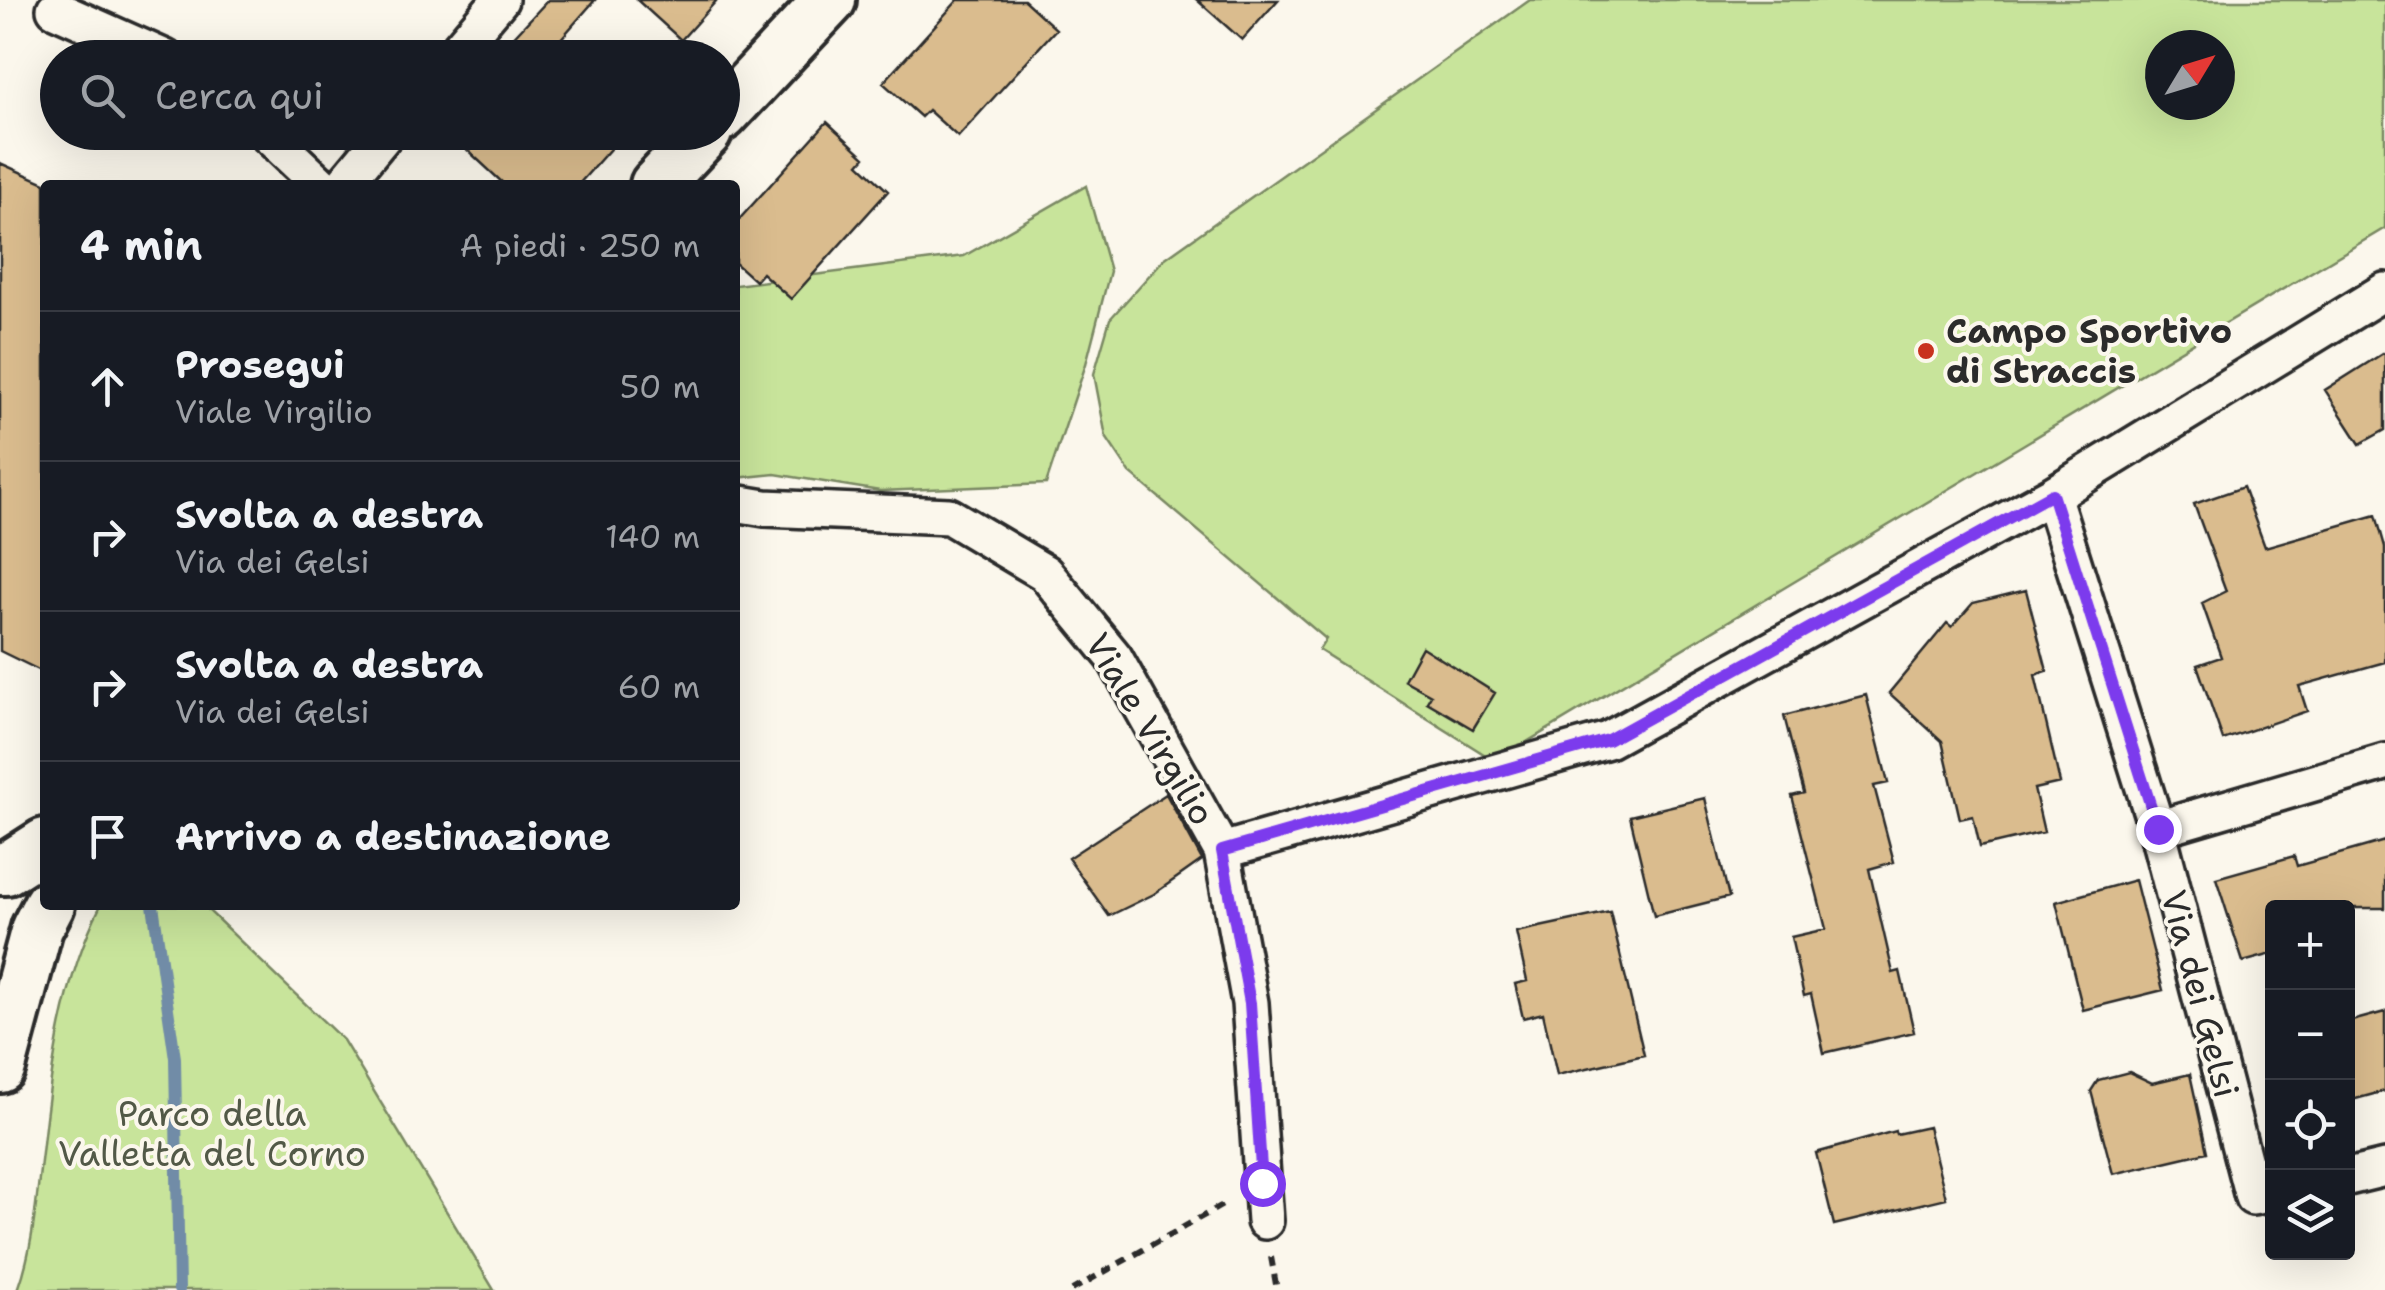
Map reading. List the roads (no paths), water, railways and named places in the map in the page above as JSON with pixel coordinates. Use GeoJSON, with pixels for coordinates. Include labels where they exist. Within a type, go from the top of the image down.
{"type":"FeatureCollection","features":[{"type":"Feature","properties":{"kind":"street"},"geometry":{"type":"LineString","coordinates":[[466,40],[500,0]]}},
{"type":"Feature","properties":{"kind":"street"},"geometry":{"type":"LineString","coordinates":[[740,96],[830,0]]}},
{"type":"Feature","properties":{"kind":"street"},"geometry":{"type":"LineString","coordinates":[[55,8],[125,40]]}},
{"type":"Feature","properties":{"kind":"street"},"geometry":{"type":"LineString","coordinates":[[284,150],[316,180]]}},
{"type":"Feature","properties":{"kind":"street"},"geometry":{"type":"LineString","coordinates":[[346,180],[372,150]]}},
{"type":"Feature","properties":{"kind":"street"},"geometry":{"type":"LineString","coordinates":[[661,180],[689,150]]}},
{"type":"Feature","properties":{"kind":"street"},"geometry":{"type":"LineString","coordinates":[[1222,851],[1608,740],[2052,494],[2385,291]]}},
{"type":"Feature","properties":{"kind":"street","name":"Via dei Gelsi"},"geometry":{"type":"LineString","coordinates":[[2052,494],[2158,829],[2253,1198],[2265,1195]]}},
{"type":"Feature","properties":{"kind":"street","name":"Viale Virgilio"},"geometry":{"type":"LineString","coordinates":[[740,504],[950,516],[1045,573],[1114,657],[1222,851],[1250,1003],[1265,1221]]}},
{"type":"Feature","properties":{"kind":"street"},"geometry":{"type":"LineString","coordinates":[[2158,829],[2385,762]]}},
{"type":"Feature","properties":{"kind":"street"},"geometry":{"type":"LineString","coordinates":[[0,869],[40,847]]}},
{"type":"Feature","properties":{"kind":"street"},"geometry":{"type":"LineString","coordinates":[[0,1068],[37,928],[46,910]]}},
{"type":"Feature","properties":{"kind":"street"},"geometry":{"type":"LineString","coordinates":[[2355,1174],[2385,1168]]}},
{"type":"Feature","properties":{"kind":"waterway"},"geometry":{"type":"LineString","coordinates":[[154,910],[175,1058],[179,1290]]}},
{"type":"Feature","properties":{"kind":"place","name":"Campo Sportivo di Straccis"},"geometry":{"type":"Point","coordinates":[1926,351]}},
{"type":"Feature","properties":{"kind":"park label","name":"Parco della Valletta del Corno"},"geometry":{"type":"Point","coordinates":[212,1134]}}]}
